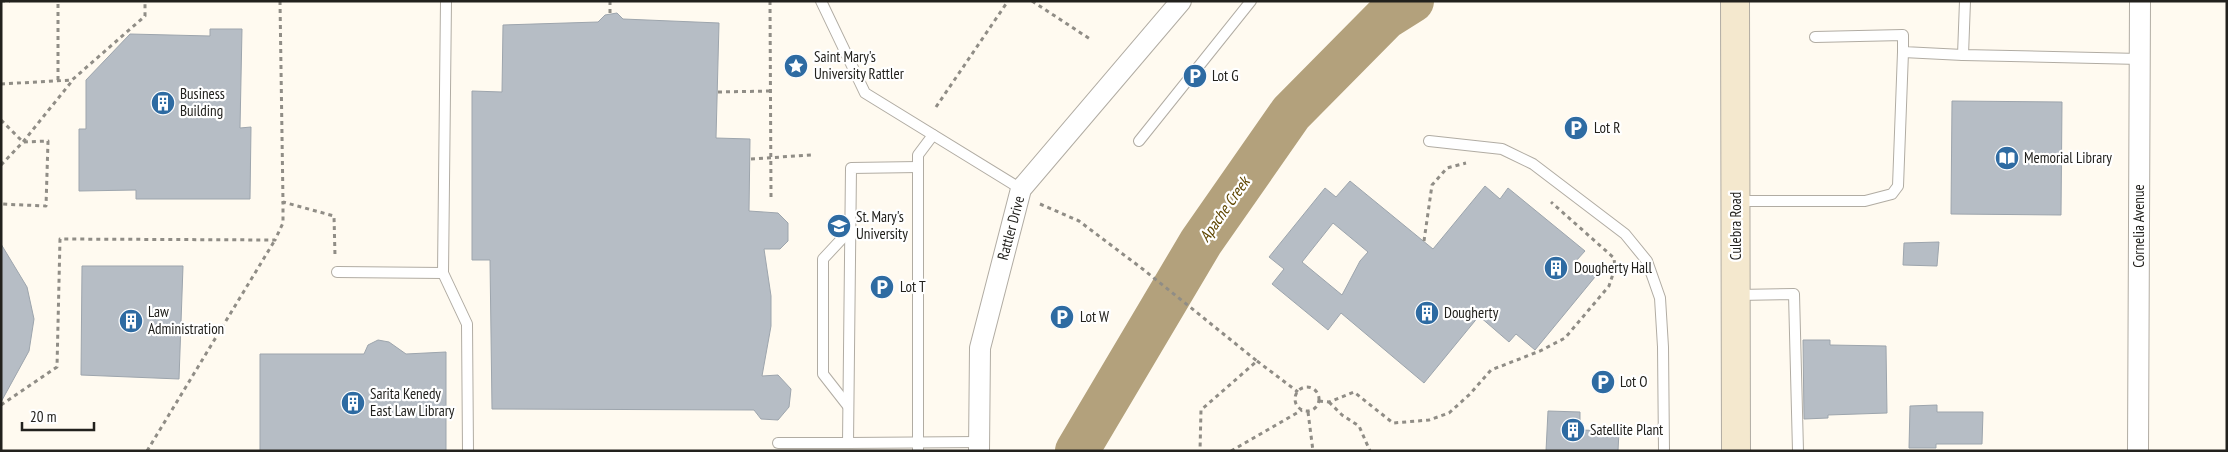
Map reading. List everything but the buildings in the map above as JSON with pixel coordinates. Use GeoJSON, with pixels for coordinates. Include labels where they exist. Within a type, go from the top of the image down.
{"type":"FeatureCollection","features":[{"type":"Feature","properties":{"kind":"main road","name":"Culebra Road"},"geometry":{"type":"LineString","coordinates":[[1735,1],[1736,451]]}},
{"type":"Feature","properties":{"kind":"street","name":"Rattler Drive"},"geometry":{"type":"LineString","coordinates":[[979,447],[980,348],[1019,195],[1181,1]]}},
{"type":"Feature","properties":{"kind":"street","name":"Cornelia Avenue"},"geometry":{"type":"LineString","coordinates":[[2138,451],[2140,1]]}},
{"type":"Feature","properties":{"kind":"lane"},"geometry":{"type":"LineString","coordinates":[[446,1],[443,273],[467,324],[468,451]]}},
{"type":"Feature","properties":{"kind":"lane"},"geometry":{"type":"LineString","coordinates":[[821,1],[865,93],[933,135],[1019,195]]}},
{"type":"Feature","properties":{"kind":"lane"},"geometry":{"type":"LineString","coordinates":[[1139,140],[1251,1]]}},
{"type":"Feature","properties":{"kind":"lane"},"geometry":{"type":"LineString","coordinates":[[1963,55],[1964,1]]}},
{"type":"Feature","properties":{"kind":"lane"},"geometry":{"type":"LineString","coordinates":[[1736,202],[1865,201],[1892,194],[1898,186],[1903,36],[1815,37]]}},
{"type":"Feature","properties":{"kind":"lane"},"geometry":{"type":"LineString","coordinates":[[1903,52],[2140,59]]}},
{"type":"Feature","properties":{"kind":"lane"},"geometry":{"type":"LineString","coordinates":[[918,447],[918,155],[933,135]]}},
{"type":"Feature","properties":{"kind":"lane"},"geometry":{"type":"LineString","coordinates":[[1429,141],[1502,149],[1533,164],[1625,234],[1647,261],[1660,298],[1663,347],[1664,451]]}},
{"type":"Feature","properties":{"kind":"lane"},"geometry":{"type":"LineString","coordinates":[[848,443],[851,168],[918,167]]}},
{"type":"Feature","properties":{"kind":"lane"},"geometry":{"type":"LineString","coordinates":[[848,406],[823,374],[823,259],[850,230]]}},
{"type":"Feature","properties":{"kind":"lane"},"geometry":{"type":"LineString","coordinates":[[337,272],[443,273]]}},
{"type":"Feature","properties":{"kind":"lane"},"geometry":{"type":"LineString","coordinates":[[1736,295],[1794,294],[1798,451]]}},
{"type":"Feature","properties":{"kind":"lane"},"geometry":{"type":"LineString","coordinates":[[778,444],[848,443],[918,447],[979,447]]}},
{"type":"Feature","properties":{"kind":"path"},"geometry":{"type":"LineString","coordinates":[[1,1],[10,1]]}},
{"type":"Feature","properties":{"kind":"path"},"geometry":{"type":"LineString","coordinates":[[58,1],[58,80]]}},
{"type":"Feature","properties":{"kind":"path"},"geometry":{"type":"LineString","coordinates":[[1,165],[23,142],[72,80],[145,16],[145,1]]}},
{"type":"Feature","properties":{"kind":"path"},"geometry":{"type":"LineString","coordinates":[[147,451],[275,240],[283,223],[280,1]]}},
{"type":"Feature","properties":{"kind":"path"},"geometry":{"type":"LineString","coordinates":[[610,1],[610,13]]}},
{"type":"Feature","properties":{"kind":"path"},"geometry":{"type":"LineString","coordinates":[[770,1],[771,197]]}},
{"type":"Feature","properties":{"kind":"path"},"geometry":{"type":"LineString","coordinates":[[936,107],[1008,1]]}},
{"type":"Feature","properties":{"kind":"path"},"geometry":{"type":"LineString","coordinates":[[1032,1],[1090,39]]}},
{"type":"Feature","properties":{"kind":"path"},"geometry":{"type":"LineString","coordinates":[[1,84],[72,80]]}},
{"type":"Feature","properties":{"kind":"path"},"geometry":{"type":"LineString","coordinates":[[718,92],[771,92]]}},
{"type":"Feature","properties":{"kind":"path"},"geometry":{"type":"LineString","coordinates":[[1,120],[23,142],[48,141],[46,206],[1,204]]}},
{"type":"Feature","properties":{"kind":"path"},"geometry":{"type":"LineString","coordinates":[[751,159],[812,156]]}},
{"type":"Feature","properties":{"kind":"path"},"geometry":{"type":"LineString","coordinates":[[1424,241],[1432,185],[1447,168],[1472,162]]}},
{"type":"Feature","properties":{"kind":"path"},"geometry":{"type":"LineString","coordinates":[[1019,195],[1044,204],[1079,221],[1298,392]]}},
{"type":"Feature","properties":{"kind":"path"},"geometry":{"type":"LineString","coordinates":[[1319,401],[1329,402],[1354,392],[1393,423],[1429,420],[1449,413],[1470,394],[1490,370],[1540,351],[1565,338],[1609,286],[1616,268],[1614,258],[1544,195]]}},
{"type":"Feature","properties":{"kind":"path"},"geometry":{"type":"LineString","coordinates":[[283,202],[334,216],[333,243],[337,272]]}},
{"type":"Feature","properties":{"kind":"path"},"geometry":{"type":"LineString","coordinates":[[1,405],[56,367],[60,239],[275,240]]}},
{"type":"Feature","properties":{"kind":"path"},"geometry":{"type":"LineString","coordinates":[[1200,451],[1201,410],[1257,361]]}},
{"type":"Feature","properties":{"kind":"path"},"geometry":{"type":"LineString","coordinates":[[1304,388],[1312,388],[1318,393],[1319,401],[1316,408],[1308,412],[1302,410],[1297,405],[1295,399],[1298,392],[1304,388]]}},
{"type":"Feature","properties":{"kind":"path"},"geometry":{"type":"LineString","coordinates":[[1329,402],[1342,415],[1359,426],[1370,451]]}},
{"type":"Feature","properties":{"kind":"path"},"geometry":{"type":"LineString","coordinates":[[1231,451],[1302,410]]}},
{"type":"Feature","properties":{"kind":"path"},"geometry":{"type":"LineString","coordinates":[[1308,412],[1313,451]]}},
{"type":"Feature","properties":{"kind":"waterway","name":"Apache Creek"},"geometry":{"type":"LineString","coordinates":[[1077,451],[1201,242],[1291,113],[1385,18],[1412,1]]}},
{"type":"Feature","properties":{"kind":"place","name":"Saint Mary's University Rattler"},"geometry":{"type":"Point","coordinates":[796,66]}},
{"type":"Feature","properties":{"kind":"place","name":"Lot G"},"geometry":{"type":"Point","coordinates":[1195,76]}},
{"type":"Feature","properties":{"kind":"place","name":"Business Building"},"geometry":{"type":"Point","coordinates":[163,103]}},
{"type":"Feature","properties":{"kind":"place","name":"Lot R"},"geometry":{"type":"Point","coordinates":[1576,128]}},
{"type":"Feature","properties":{"kind":"place","name":"Memorial Library"},"geometry":{"type":"Point","coordinates":[2007,158]}},
{"type":"Feature","properties":{"kind":"place","name":"St. Mary's University"},"geometry":{"type":"Point","coordinates":[839,226]}},
{"type":"Feature","properties":{"kind":"place","name":"Dougherty Hall"},"geometry":{"type":"Point","coordinates":[1556,268]}},
{"type":"Feature","properties":{"kind":"place","name":"Lot T"},"geometry":{"type":"Point","coordinates":[882,287]}},
{"type":"Feature","properties":{"kind":"place","name":"Dougherty"},"geometry":{"type":"Point","coordinates":[1427,313]}},
{"type":"Feature","properties":{"kind":"place","name":"Lot W"},"geometry":{"type":"Point","coordinates":[1062,317]}},
{"type":"Feature","properties":{"kind":"place","name":"Law Administration"},"geometry":{"type":"Point","coordinates":[131,321]}},
{"type":"Feature","properties":{"kind":"place","name":"Lot O"},"geometry":{"type":"Point","coordinates":[1603,382]}},
{"type":"Feature","properties":{"kind":"place","name":"Sarita Kenedy East Law Library"},"geometry":{"type":"Point","coordinates":[353,403]}},
{"type":"Feature","properties":{"kind":"place","name":"Satellite Plant"},"geometry":{"type":"Point","coordinates":[1573,430]}}]}
